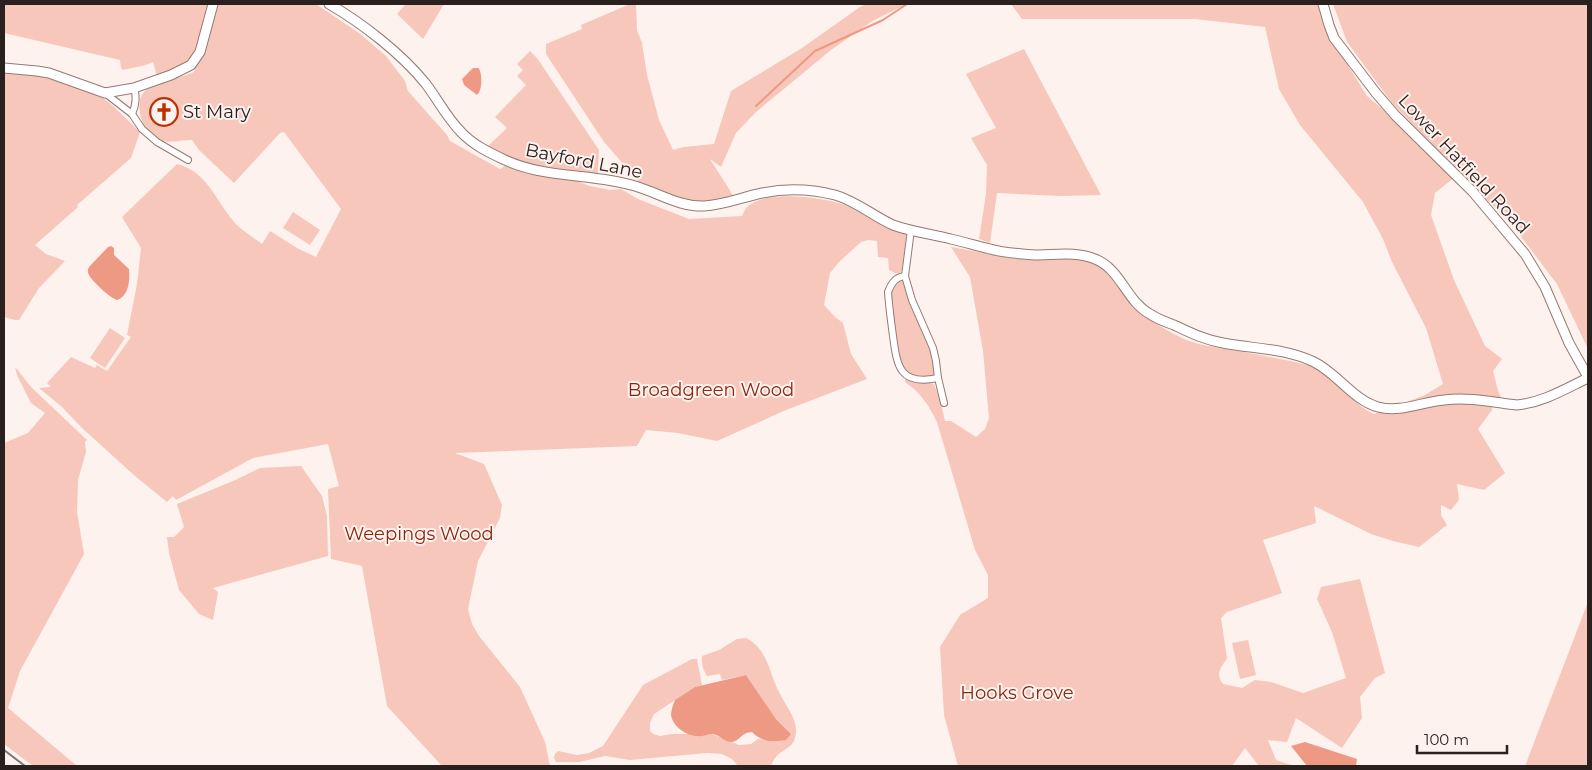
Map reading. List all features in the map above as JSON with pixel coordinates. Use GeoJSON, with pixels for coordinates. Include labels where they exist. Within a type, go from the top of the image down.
{"type":"FeatureCollection","features":[{"type":"Feature","properties":{"kind":"street"},"geometry":{"type":"LineString","coordinates":[[105,93],[134,88],[171,75],[191,65],[200,52],[213,4]]}},
{"type":"Feature","properties":{"kind":"street","name":"Bayford Lane"},"geometry":{"type":"LineString","coordinates":[[329,4],[354,19],[372,33],[408,66],[425,84],[462,134],[477,145],[508,162],[538,170],[626,183],[678,203],[692,206],[714,205],[770,192],[815,191],[846,199],[876,217],[911,230],[1002,252],[1076,255],[1095,259],[1110,269],[1134,302],[1149,314],[1206,340],[1278,351],[1310,360],[1324,367],[1363,400],[1372,405],[1387,409],[1400,409],[1428,402],[1464,399],[1516,406],[1524,405],[1547,397],[1588,378]]}},
{"type":"Feature","properties":{"kind":"street","name":"Lower Hatfield Road"},"geometry":{"type":"LineString","coordinates":[[1323,4],[1334,38],[1376,93],[1395,115],[1473,192],[1525,254],[1545,287],[1569,343],[1588,378]]}},
{"type":"Feature","properties":{"kind":"street"},"geometry":{"type":"LineString","coordinates":[[4,68],[48,73],[105,93],[132,114],[142,129],[157,142],[188,160]]}},
{"type":"Feature","properties":{"kind":"street"},"geometry":{"type":"LineString","coordinates":[[132,114],[136,95],[134,88]]}},
{"type":"Feature","properties":{"kind":"street"},"geometry":{"type":"LineString","coordinates":[[911,230],[905,276],[912,300],[933,348],[944,403]]}},
{"type":"Feature","properties":{"kind":"street"},"geometry":{"type":"LineString","coordinates":[[905,276],[898,277],[888,292],[896,361],[902,372],[911,377],[928,380],[938,378]]}},
{"type":"Feature","properties":{"kind":"green space"},"geometry":{"type":"Polygon","coordinates":[[[4,4],[208,4],[198,44],[191,58],[180,67],[157,76],[153,62],[123,70],[120,60],[4,33],[4,4]]]}},
{"type":"Feature","properties":{"kind":"green space"},"geometry":{"type":"Polygon","coordinates":[[[218,4],[316,4],[359,33],[386,56],[405,81],[408,91],[447,135],[450,141],[500,169],[505,166],[528,172],[565,177],[590,186],[610,190],[621,189],[638,199],[689,219],[742,216],[748,206],[768,198],[795,196],[823,200],[845,205],[907,235],[900,273],[889,270],[888,258],[878,257],[877,241],[868,240],[861,242],[830,273],[824,305],[843,323],[851,354],[867,379],[786,410],[717,441],[678,433],[646,430],[637,446],[455,453],[484,464],[502,505],[500,518],[478,561],[468,609],[472,624],[479,636],[520,687],[545,742],[550,766],[442,766],[387,706],[362,566],[331,559],[328,489],[339,486],[328,444],[253,458],[176,500],[173,496],[167,502],[135,476],[82,428],[62,407],[39,388],[51,387],[47,383],[71,357],[95,368],[97,365],[107,371],[131,337],[127,335],[137,284],[141,248],[122,217],[177,164],[198,174],[231,219],[262,244],[270,231],[297,248],[316,257],[341,209],[284,132],[280,133],[234,183],[199,150],[192,140],[161,141],[155,138],[145,127],[139,105],[144,92],[160,83],[194,72],[205,47],[218,4]]]}},
{"type":"Feature","properties":{"kind":"green space"},"geometry":{"type":"Polygon","coordinates":[[[406,4],[444,4],[423,39],[397,14],[406,4]]]}},
{"type":"Feature","properties":{"kind":"green space"},"geometry":{"type":"Polygon","coordinates":[[[630,4],[636,4],[637,30],[642,43],[647,75],[659,120],[673,150],[714,144],[731,91],[802,48],[860,7],[867,4],[907,4],[874,20],[831,50],[756,112],[736,133],[721,167],[710,159],[734,197],[721,201],[691,203],[665,195],[639,182],[604,142],[546,54],[546,44],[582,29],[581,25],[630,4]]]}},
{"type":"Feature","properties":{"kind":"green space","name":"Hooks Grove"},"geometry":{"type":"Polygon","coordinates":[[[1011,4],[1319,4],[1339,51],[1367,96],[1411,133],[1455,177],[1435,193],[1431,215],[1454,280],[1485,346],[1502,359],[1493,371],[1501,397],[1492,402],[1492,410],[1478,429],[1505,473],[1484,490],[1457,484],[1459,500],[1451,510],[1441,505],[1441,515],[1447,525],[1419,547],[1371,534],[1314,506],[1316,523],[1263,540],[1282,593],[1227,612],[1221,618],[1227,658],[1219,674],[1223,684],[1242,688],[1255,680],[1271,682],[1303,693],[1346,678],[1332,632],[1317,599],[1321,587],[1360,579],[1385,673],[1375,678],[1360,697],[1362,718],[1342,748],[1296,718],[1287,742],[1268,740],[1276,760],[1294,766],[1259,766],[1245,748],[1232,766],[958,766],[944,715],[940,647],[960,615],[988,598],[988,575],[975,550],[937,422],[924,399],[905,382],[905,376],[914,381],[934,384],[945,421],[951,421],[976,437],[985,429],[989,418],[983,351],[970,277],[951,247],[1024,258],[1077,257],[1090,260],[1097,263],[1109,274],[1138,311],[1154,323],[1183,339],[1314,367],[1329,376],[1358,404],[1374,414],[1425,395],[1443,384],[1426,328],[1363,202],[1300,125],[1279,89],[1265,27],[1195,19],[1022,19],[1011,4]]]}},
{"type":"Feature","properties":{"kind":"green space"},"geometry":{"type":"Polygon","coordinates":[[[1333,4],[1588,4],[1588,349],[1557,284],[1513,226],[1392,103],[1347,42],[1333,4]]]}},
{"type":"Feature","properties":{"kind":"green space"},"geometry":{"type":"Polygon","coordinates":[[[1024,49],[1101,195],[1061,196],[997,193],[990,243],[979,239],[986,194],[987,165],[971,138],[996,128],[966,74],[1024,49]]]}},
{"type":"Feature","properties":{"kind":"green space"},"geometry":{"type":"Polygon","coordinates":[[[530,51],[537,58],[599,150],[598,174],[532,165],[487,147],[507,128],[495,117],[526,85],[517,76],[523,70],[517,64],[530,51]]]}},
{"type":"Feature","properties":{"kind":"green space"},"geometry":{"type":"Polygon","coordinates":[[[4,72],[38,75],[91,92],[102,97],[112,105],[140,132],[131,158],[35,245],[46,254],[65,261],[39,288],[19,320],[4,317],[4,72]]]}},
{"type":"Feature","properties":{"kind":"green space"},"geometry":{"type":"Polygon","coordinates":[[[293,212],[320,230],[310,245],[283,228],[293,212]]]}},
{"type":"Feature","properties":{"kind":"green space"},"geometry":{"type":"Polygon","coordinates":[[[902,280],[929,342],[935,373],[927,378],[913,376],[901,368],[890,300],[893,284],[902,280]]]}},
{"type":"Feature","properties":{"kind":"green space"},"geometry":{"type":"Polygon","coordinates":[[[110,328],[125,338],[105,368],[90,358],[110,328]]]}},
{"type":"Feature","properties":{"kind":"green space"},"geometry":{"type":"Polygon","coordinates":[[[15,367],[32,388],[87,440],[85,442],[86,452],[78,480],[77,512],[84,554],[20,671],[8,708],[77,766],[33,766],[4,744],[4,443],[28,433],[45,413],[31,403],[15,367]]]}},
{"type":"Feature","properties":{"kind":"green space"},"geometry":{"type":"Polygon","coordinates":[[[301,466],[322,496],[327,516],[328,556],[213,588],[218,592],[213,620],[199,614],[179,590],[169,553],[167,537],[174,537],[184,527],[177,504],[260,468],[301,466]]]}},
{"type":"Feature","properties":{"kind":"green space"},"geometry":{"type":"Polygon","coordinates":[[[1588,602],[1588,766],[1525,766],[1588,602]]]}},
{"type":"Feature","properties":{"kind":"green space"},"geometry":{"type":"Polygon","coordinates":[[[746,638],[759,648],[767,662],[796,726],[793,742],[777,756],[771,766],[738,766],[732,759],[722,754],[707,753],[630,760],[605,756],[579,762],[556,762],[554,758],[558,751],[577,755],[589,753],[603,746],[643,685],[692,659],[697,659],[702,685],[695,687],[654,714],[650,723],[650,731],[653,734],[660,736],[688,734],[697,736],[712,734],[739,745],[751,744],[758,739],[767,740],[791,734],[776,719],[746,675],[722,680],[720,674],[707,676],[704,671],[702,656],[719,650],[737,639],[746,638]]]}},
{"type":"Feature","properties":{"kind":"green space"},"geometry":{"type":"Polygon","coordinates":[[[1248,640],[1256,675],[1240,679],[1232,643],[1248,640]]]}},
{"type":"Feature","properties":{"kind":"shaded area"},"geometry":{"type":"Polygon","coordinates":[[[473,68],[479,68],[481,74],[481,86],[477,95],[464,85],[462,79],[473,68]]]}},
{"type":"Feature","properties":{"kind":"shaded area"},"geometry":{"type":"Polygon","coordinates":[[[111,246],[114,248],[114,255],[129,269],[129,283],[126,291],[117,300],[97,285],[88,274],[89,267],[111,246]]]}},
{"type":"Feature","properties":{"kind":"shaded area"},"geometry":{"type":"Polygon","coordinates":[[[746,675],[776,719],[791,734],[786,740],[768,741],[752,732],[748,732],[735,741],[729,742],[713,734],[693,736],[681,730],[674,723],[671,715],[675,700],[695,687],[746,675]]]}},
{"type":"Feature","properties":{"kind":"shaded area"},"geometry":{"type":"Polygon","coordinates":[[[1305,742],[1357,759],[1356,766],[1307,766],[1291,746],[1305,742]]]}},
{"type":"Feature","properties":{"kind":"waterway"},"geometry":{"type":"LineString","coordinates":[[756,106],[815,51],[883,20],[907,4]]}},
{"type":"Feature","properties":{"kind":"railway"},"geometry":{"type":"LineString","coordinates":[[4,750],[25,766]]}},
{"type":"Feature","properties":{"kind":"place","name":"St Mary"},"geometry":{"type":"Point","coordinates":[164,112]}},
{"type":"Feature","properties":{"kind":"park label","name":"Broadgreen Wood"},"geometry":{"type":"Point","coordinates":[711,390]}},
{"type":"Feature","properties":{"kind":"park label","name":"Weepings Wood"},"geometry":{"type":"Point","coordinates":[419,534]}}]}
